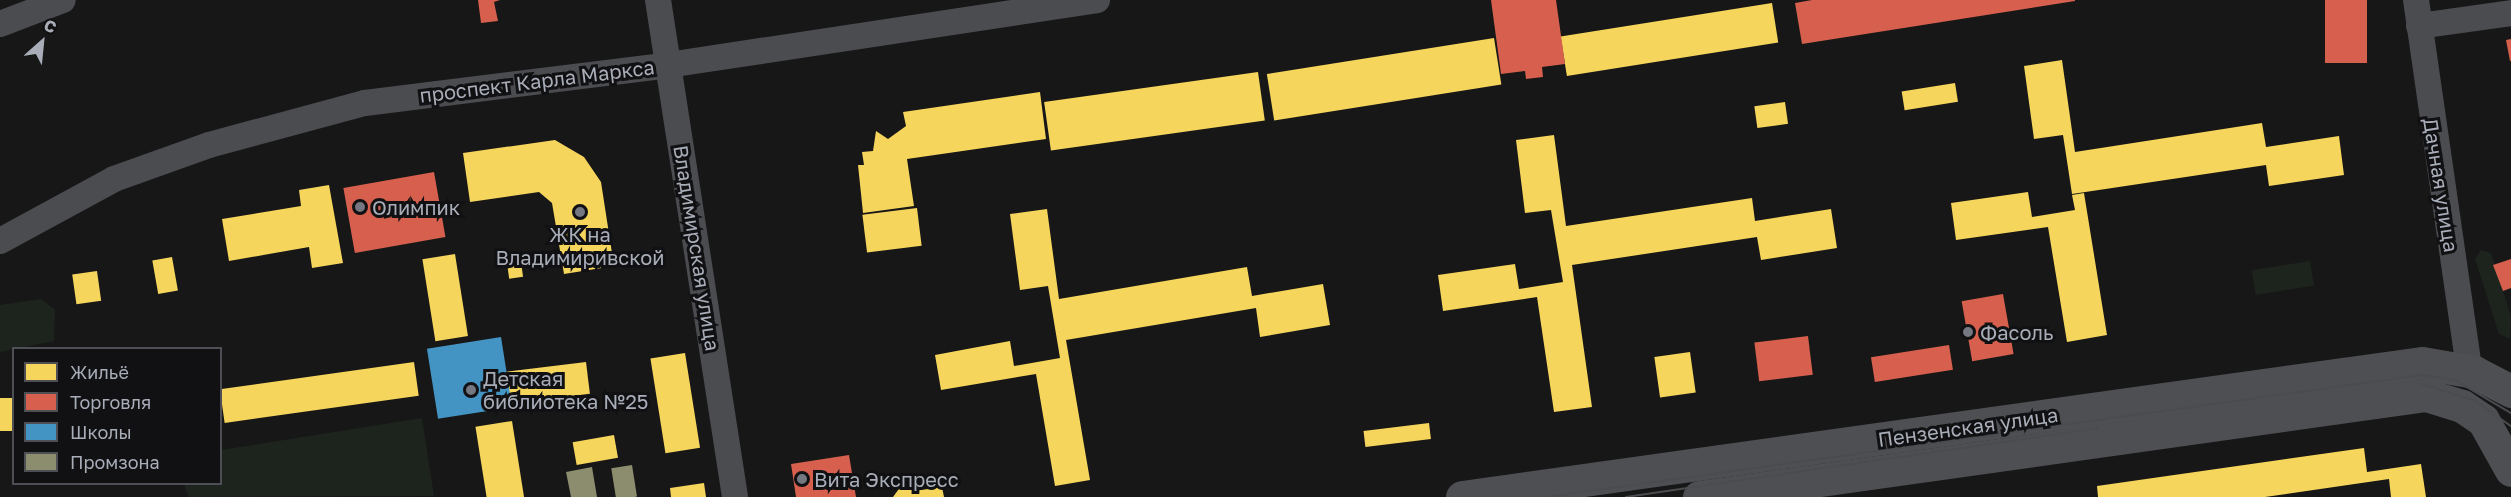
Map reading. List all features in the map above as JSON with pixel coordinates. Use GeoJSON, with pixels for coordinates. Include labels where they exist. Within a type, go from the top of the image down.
{"type":"FeatureCollection","features":[{"type":"Feature","properties":{"kind":"main road","name":"Пензенская улица"},"geometry":{"type":"LineString","coordinates":[[1462,497],[2422,363],[2485,377]]}},
{"type":"Feature","properties":{"kind":"main road"},"geometry":{"type":"LineString","coordinates":[[2485,377],[2472,412],[2492,429],[2511,470]]}},
{"type":"Feature","properties":{"kind":"main road","name":"Пензенская улица"},"geometry":{"type":"LineString","coordinates":[[1699,497],[2412,395],[2439,397],[2472,412]]}},
{"type":"Feature","properties":{"kind":"street"},"geometry":{"type":"LineString","coordinates":[[0,24],[63,0]]}},
{"type":"Feature","properties":{"kind":"street","name":"Владимирская улица"},"geometry":{"type":"LineString","coordinates":[[658,0],[735,497]]}},
{"type":"Feature","properties":{"kind":"street","name":"проспект Карла Маркса"},"geometry":{"type":"LineString","coordinates":[[0,241],[114,179],[310,115],[365,103],[668,65],[1097,0]]}},
{"type":"Feature","properties":{"kind":"street","name":"Дачная улица"},"geometry":{"type":"LineString","coordinates":[[2416,0],[2485,377]]}},
{"type":"Feature","properties":{"kind":"street"},"geometry":{"type":"LineString","coordinates":[[2419,26],[2511,13]]}},
{"type":"Feature","properties":{"kind":"shaded area"},"geometry":{"type":"Polygon","coordinates":[[[2481,250],[2491,253],[2511,316],[2510,339],[2499,334],[2475,259],[2481,250]]]}},
{"type":"Feature","properties":{"kind":"shaded area"},"geometry":{"type":"Polygon","coordinates":[[[2310,261],[2314,286],[2256,295],[2252,270],[2310,261]]]}},
{"type":"Feature","properties":{"kind":"shaded area"},"geometry":{"type":"Polygon","coordinates":[[[41,299],[55,310],[54,341],[12,347],[12,350],[0,352],[0,305],[41,299]]]}},
{"type":"Feature","properties":{"kind":"shaded area"},"geometry":{"type":"Polygon","coordinates":[[[422,418],[434,496],[189,497],[184,485],[222,485],[222,450],[422,418]]]}},
{"type":"Feature","properties":{"kind":"building: Жильё"},"geometry":{"type":"Polygon","coordinates":[[[1772,3],[1778,43],[1567,76],[1561,36],[1772,3]]]}},
{"type":"Feature","properties":{"kind":"building: Жильё"},"geometry":{"type":"Polygon","coordinates":[[[1494,38],[1501,84],[1274,120],[1267,74],[1494,38]]]}},
{"type":"Feature","properties":{"kind":"building: Жильё"},"geometry":{"type":"Polygon","coordinates":[[[2062,60],[2075,152],[2262,123],[2266,147],[2339,136],[2344,175],[2269,186],[2266,165],[2072,194],[2063,135],[2034,139],[2024,66],[2062,60]]]}},
{"type":"Feature","properties":{"kind":"building: Жильё"},"geometry":{"type":"Polygon","coordinates":[[[1258,72],[1265,121],[1051,151],[1044,102],[1258,72]]]}},
{"type":"Feature","properties":{"kind":"building: Жильё"},"geometry":{"type":"Polygon","coordinates":[[[1955,83],[1958,102],[1905,110],[1902,91],[1955,83]]]}},
{"type":"Feature","properties":{"kind":"building: Жильё"},"geometry":{"type":"Polygon","coordinates":[[[1040,92],[1046,139],[907,159],[914,206],[863,213],[858,165],[864,165],[862,152],[873,151],[876,131],[888,139],[906,126],[903,112],[1040,92]]]}},
{"type":"Feature","properties":{"kind":"building: Жильё"},"geometry":{"type":"Polygon","coordinates":[[[1785,102],[1788,124],[1757,128],[1754,106],[1785,102]]]}},
{"type":"Feature","properties":{"kind":"building: Жильё"},"geometry":{"type":"Polygon","coordinates":[[[1554,135],[1566,226],[1752,198],[1755,221],[1831,209],[1837,248],[1761,260],[1757,237],[1572,265],[1592,407],[1554,412],[1537,297],[1443,311],[1438,275],[1515,264],[1519,289],[1563,282],[1551,210],[1525,213],[1516,140],[1554,135]]]}},
{"type":"Feature","properties":{"kind":"building: Жильё","name":"ЖК на Владимиривской"},"geometry":{"type":"Polygon","coordinates":[[[555,140],[584,157],[601,182],[614,266],[564,274],[552,203],[539,192],[470,202],[463,153],[555,140]]]}},
{"type":"Feature","properties":{"kind":"building: Жильё"},"geometry":{"type":"Polygon","coordinates":[[[329,185],[343,263],[312,268],[309,247],[229,261],[222,219],[301,206],[299,190],[329,185]]]}},
{"type":"Feature","properties":{"kind":"building: Жильё"},"geometry":{"type":"Polygon","coordinates":[[[2028,192],[2032,217],[2075,210],[2072,195],[2084,193],[2107,335],[2067,342],[2048,227],[1956,240],[1951,203],[2028,192]]]}},
{"type":"Feature","properties":{"kind":"building: Жильё"},"geometry":{"type":"Polygon","coordinates":[[[917,208],[922,246],[867,252],[862,215],[917,208]]]}},
{"type":"Feature","properties":{"kind":"building: Жильё"},"geometry":{"type":"Polygon","coordinates":[[[1047,209],[1059,299],[1247,267],[1252,296],[1323,284],[1330,325],[1260,337],[1256,308],[1066,340],[1090,480],[1055,486],[1036,374],[941,390],[935,355],[1010,341],[1014,366],[1060,358],[1048,286],[1020,290],[1010,214],[1047,209]]]}},
{"type":"Feature","properties":{"kind":"building: Жильё"},"geometry":{"type":"Polygon","coordinates":[[[455,254],[468,336],[435,341],[422,259],[455,254]]]}},
{"type":"Feature","properties":{"kind":"building: Жильё"},"geometry":{"type":"Polygon","coordinates":[[[520,255],[523,277],[509,279],[506,257],[520,255]]]}},
{"type":"Feature","properties":{"kind":"building: Жильё"},"geometry":{"type":"Polygon","coordinates":[[[172,257],[178,290],[158,294],[152,260],[172,257]]]}},
{"type":"Feature","properties":{"kind":"building: Жильё"},"geometry":{"type":"Polygon","coordinates":[[[97,271],[101,301],[76,304],[72,274],[97,271]]]}},
{"type":"Feature","properties":{"kind":"building: Жильё"},"geometry":{"type":"Polygon","coordinates":[[[1690,352],[1696,393],[1660,398],[1654,357],[1690,352]]]}},
{"type":"Feature","properties":{"kind":"building: Жильё"},"geometry":{"type":"Polygon","coordinates":[[[685,353],[700,448],[665,453],[650,358],[685,353]]]}},
{"type":"Feature","properties":{"kind":"building: Жильё"},"geometry":{"type":"Polygon","coordinates":[[[414,362],[419,396],[225,423],[222,404],[222,389],[414,362]]]}},
{"type":"Feature","properties":{"kind":"building: Жильё"},"geometry":{"type":"Polygon","coordinates":[[[586,362],[590,394],[510,404],[507,372],[586,362]]]}},
{"type":"Feature","properties":{"kind":"building: Жильё"},"geometry":{"type":"Polygon","coordinates":[[[0,398],[12,398],[12,431],[0,431],[0,398]]]}},
{"type":"Feature","properties":{"kind":"building: Жильё"},"geometry":{"type":"Polygon","coordinates":[[[512,421],[524,497],[487,497],[475,427],[512,421]]]}},
{"type":"Feature","properties":{"kind":"building: Жильё"},"geometry":{"type":"Polygon","coordinates":[[[1429,423],[1431,439],[1365,447],[1363,431],[1429,423]]]}},
{"type":"Feature","properties":{"kind":"building: Жильё"},"geometry":{"type":"Polygon","coordinates":[[[614,435],[618,458],[577,465],[573,442],[614,435]]]}},
{"type":"Feature","properties":{"kind":"building: Жильё"},"geometry":{"type":"Polygon","coordinates":[[[2364,448],[2367,472],[2421,464],[2426,497],[2391,497],[2389,479],[2265,497],[2098,497],[2097,486],[2364,448]]]}},
{"type":"Feature","properties":{"kind":"building: Жильё"},"geometry":{"type":"Polygon","coordinates":[[[704,483],[706,497],[671,497],[670,488],[704,483]]]}},
{"type":"Feature","properties":{"kind":"building: Жильё"},"geometry":{"type":"Polygon","coordinates":[[[913,485],[914,491],[942,487],[944,497],[893,497],[901,486],[913,485]]]}},
{"type":"Feature","properties":{"kind":"building: Торговля"},"geometry":{"type":"Polygon","coordinates":[[[478,0],[500,0],[494,2],[498,21],[481,23],[478,0]]]}},
{"type":"Feature","properties":{"kind":"building: Торговля"},"geometry":{"type":"Polygon","coordinates":[[[1491,0],[1556,0],[1565,64],[1542,67],[1543,77],[1526,79],[1525,71],[1501,74],[1491,0]]]}},
{"type":"Feature","properties":{"kind":"building: Торговля"},"geometry":{"type":"Polygon","coordinates":[[[1812,0],[2075,1],[1802,44],[1795,3],[1812,0]]]}},
{"type":"Feature","properties":{"kind":"building: Торговля"},"geometry":{"type":"Polygon","coordinates":[[[2325,0],[2367,0],[2367,63],[2325,63],[2325,0]]]}},
{"type":"Feature","properties":{"kind":"building: Торговля"},"geometry":{"type":"Polygon","coordinates":[[[2511,39],[2511,61],[2510,61],[2506,40],[2511,39]]]}},
{"type":"Feature","properties":{"kind":"building: Торговля"},"geometry":{"type":"Polygon","coordinates":[[[434,172],[445,237],[355,253],[343,188],[434,172]]]}},
{"type":"Feature","properties":{"kind":"building: Торговля"},"geometry":{"type":"Polygon","coordinates":[[[2511,259],[2511,288],[2503,291],[2493,265],[2511,259]]]}},
{"type":"Feature","properties":{"kind":"building: Торговля"},"geometry":{"type":"Polygon","coordinates":[[[2003,294],[2014,354],[1972,361],[1962,301],[2003,294]]]}},
{"type":"Feature","properties":{"kind":"building: Торговля"},"geometry":{"type":"Polygon","coordinates":[[[1808,336],[1813,375],[1759,381],[1754,343],[1808,336]]]}},
{"type":"Feature","properties":{"kind":"building: Торговля"},"geometry":{"type":"Polygon","coordinates":[[[1949,345],[1953,370],[1875,382],[1871,357],[1949,345]]]}},
{"type":"Feature","properties":{"kind":"building: Торговля"},"geometry":{"type":"Polygon","coordinates":[[[849,455],[856,497],[796,497],[791,464],[849,455]]]}},
{"type":"Feature","properties":{"kind":"building: Школы","name":"Детская библиотека №25"},"geometry":{"type":"Polygon","coordinates":[[[501,337],[512,407],[438,419],[427,349],[501,337]]]}},
{"type":"Feature","properties":{"kind":"building: Промзона"},"geometry":{"type":"Polygon","coordinates":[[[632,465],[637,497],[616,497],[611,468],[632,465]]]}},
{"type":"Feature","properties":{"kind":"building: Промзона"},"geometry":{"type":"Polygon","coordinates":[[[592,467],[597,497],[571,497],[566,472],[592,467]]]}},
{"type":"Feature","properties":{"kind":"tram line"},"geometry":{"type":"LineString","coordinates":[[1547,497],[2422,375],[2455,380],[2511,413]]}},
{"type":"Feature","properties":{"kind":"tram line"},"geometry":{"type":"LineString","coordinates":[[2422,384],[2476,401],[2511,426]]}},
{"type":"Feature","properties":{"kind":"tram line"},"geometry":{"type":"LineString","coordinates":[[1626,497],[2098,428]]}},
{"type":"Feature","properties":{"kind":"place","name":"Олимпик"},"geometry":{"type":"Point","coordinates":[360,207]}},
{"type":"Feature","properties":{"kind":"place","name":"ЖК на Владимиривской"},"geometry":{"type":"Point","coordinates":[580,212]}},
{"type":"Feature","properties":{"kind":"place","name":"Фасоль"},"geometry":{"type":"Point","coordinates":[1968,332]}},
{"type":"Feature","properties":{"kind":"place","name":"Детская библиотека №25"},"geometry":{"type":"Point","coordinates":[471,390]}},
{"type":"Feature","properties":{"kind":"place","name":"Вита Экспресс"},"geometry":{"type":"Point","coordinates":[802,479]}}]}
